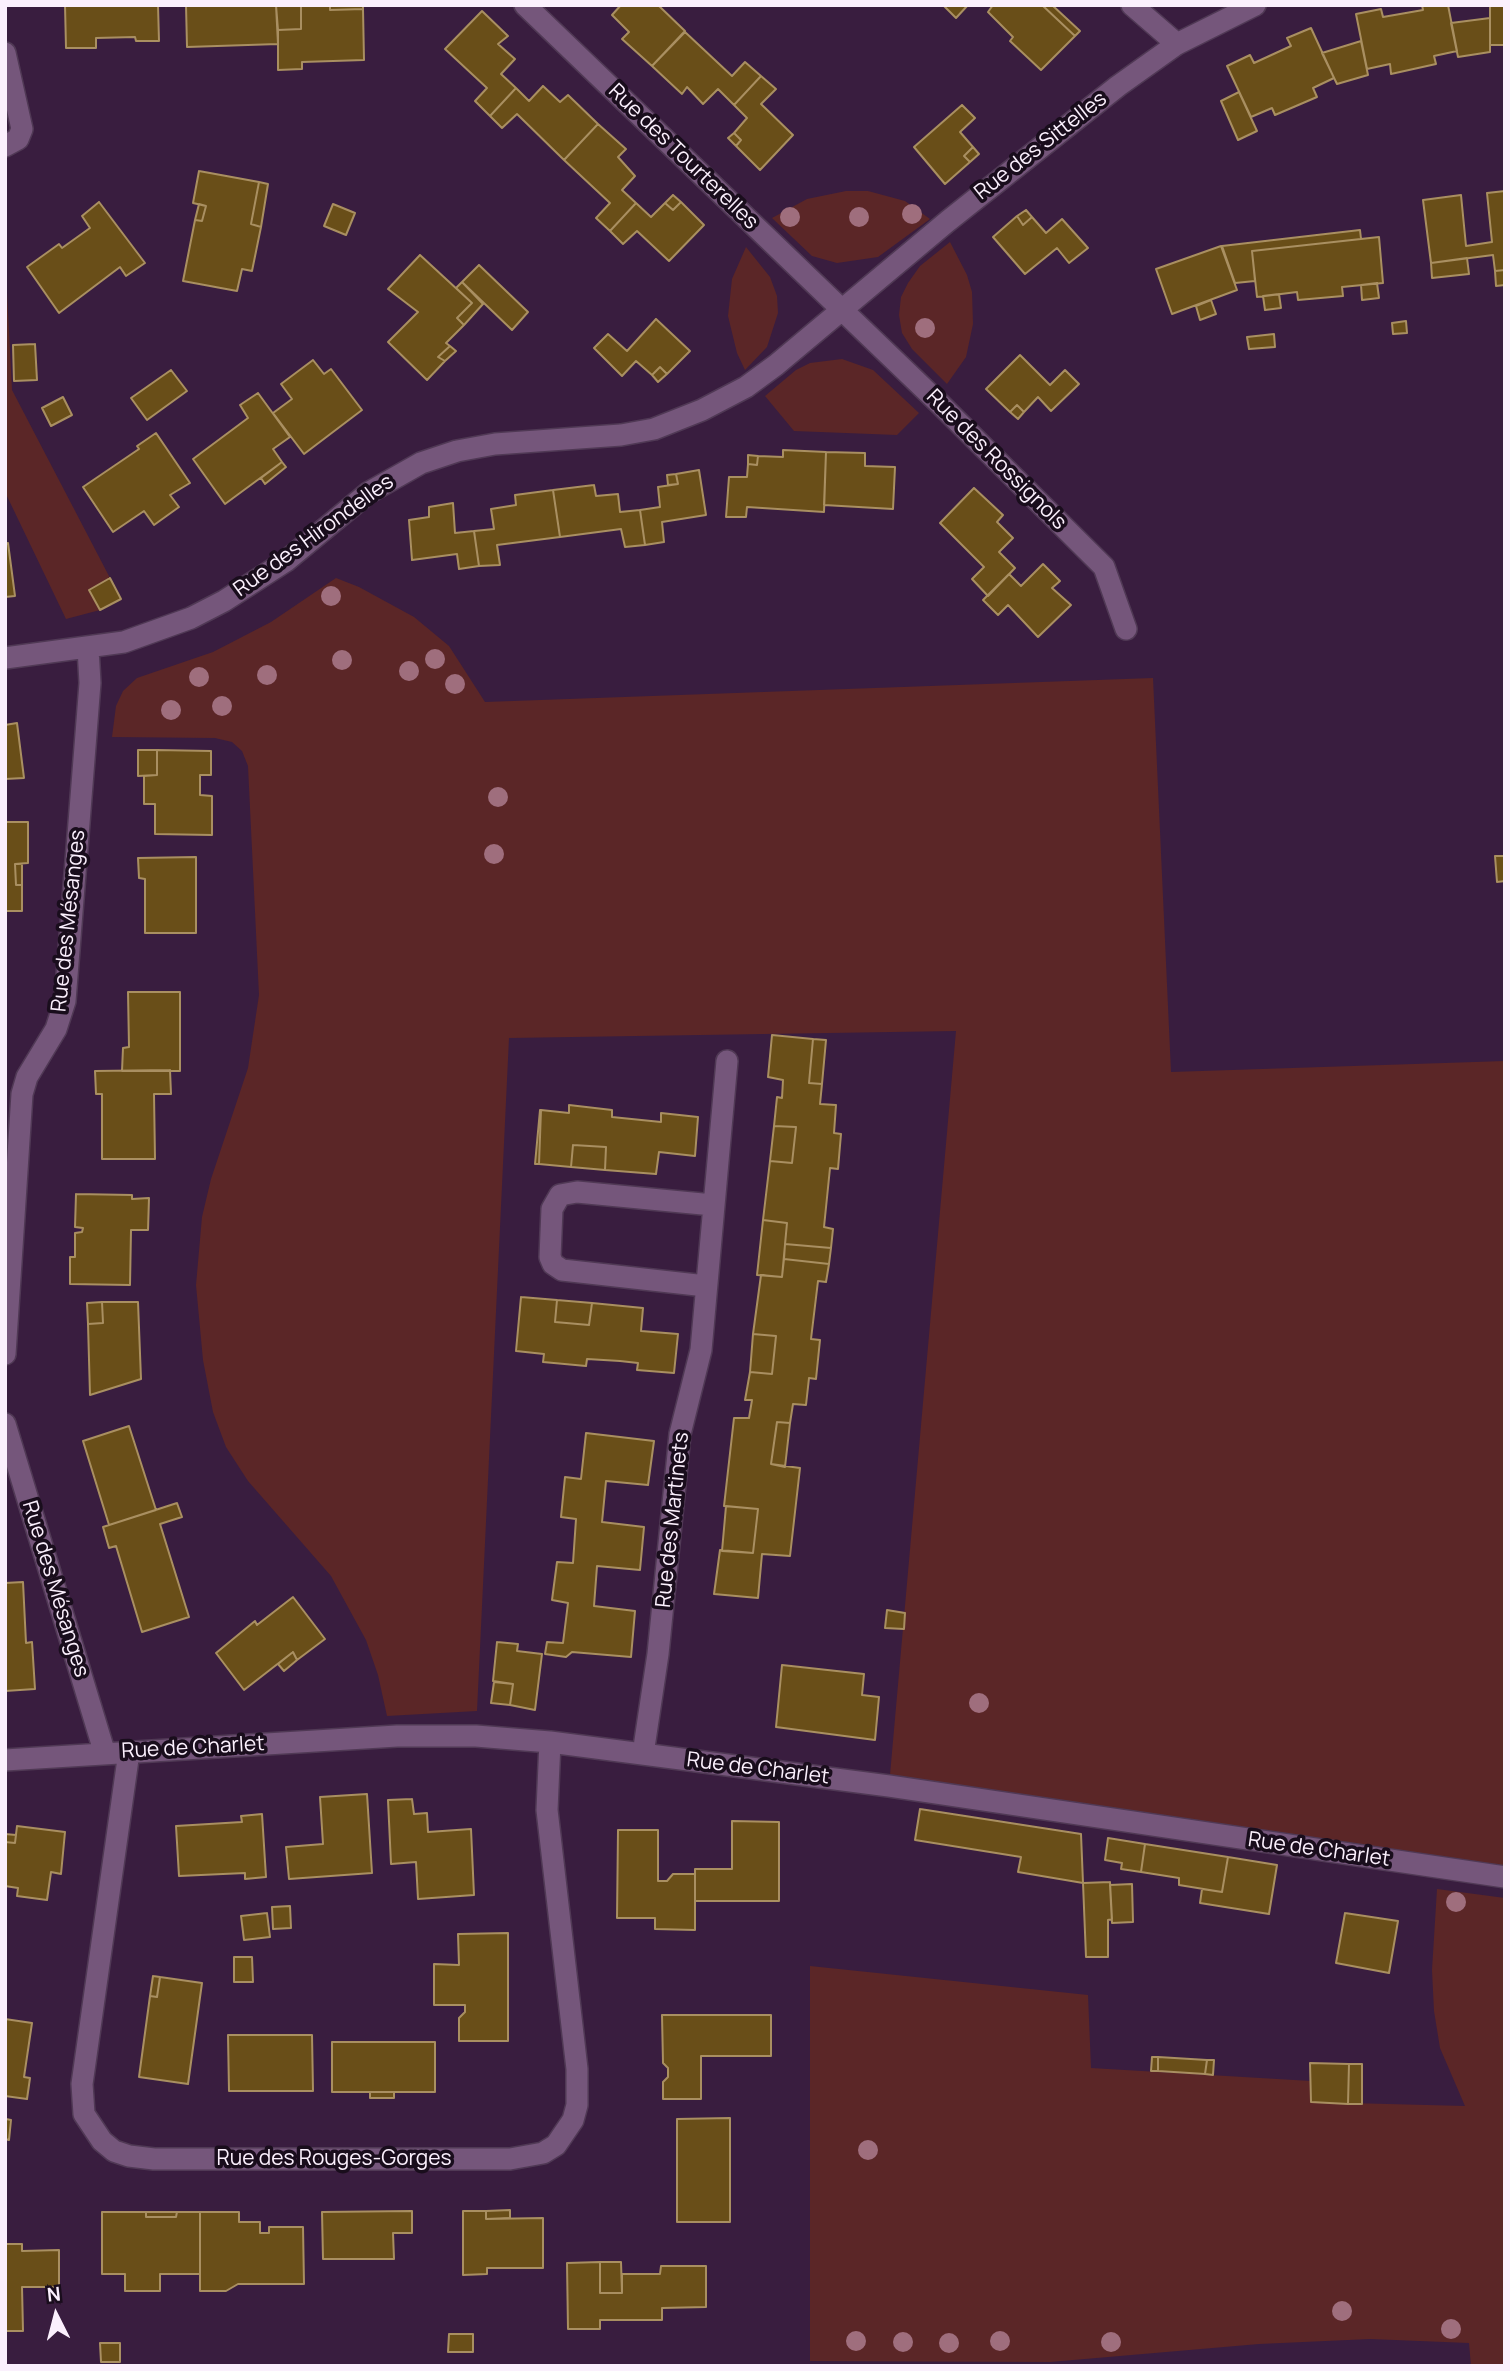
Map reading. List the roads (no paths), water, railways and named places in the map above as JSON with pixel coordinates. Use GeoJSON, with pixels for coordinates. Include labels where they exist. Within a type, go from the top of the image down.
{"type":"FeatureCollection","features":[{"type":"Feature","properties":{"kind":"street","name":"Rue des Tourterelles"},"geometry":{"type":"LineString","coordinates":[[526,5],[841,308]]}},
{"type":"Feature","properties":{"kind":"street"},"geometry":{"type":"LineString","coordinates":[[1132,5],[1177,44]]}},
{"type":"Feature","properties":{"kind":"street","name":"Rue des Sittelles"},"geometry":{"type":"LineString","coordinates":[[841,308],[1043,143],[1177,44],[1255,5]]}},
{"type":"Feature","properties":{"kind":"street"},"geometry":{"type":"LineString","coordinates":[[5,53],[22,129],[18,139],[5,146]]}},
{"type":"Feature","properties":{"kind":"street","name":"Rue des Rossignols"},"geometry":{"type":"LineString","coordinates":[[841,308],[1104,567],[1126,629]]}},
{"type":"Feature","properties":{"kind":"street","name":"Rue des Hirondelles"},"geometry":{"type":"LineString","coordinates":[[5,658],[124,642],[224,601],[286,561],[368,493],[421,463],[457,451],[495,444],[621,435],[654,429],[702,410],[756,380],[841,308]]}},
{"type":"Feature","properties":{"kind":"street","name":"Rue des Mésanges"},"geometry":{"type":"LineString","coordinates":[[5,1354],[22,1094],[27,1077],[56,1029],[65,1000],[90,683],[88,648]]}},
{"type":"Feature","properties":{"kind":"street","name":"Rue des Martinets"},"geometry":{"type":"LineString","coordinates":[[642,1755],[658,1654],[680,1434],[701,1350],[727,1061]]}},
{"type":"Feature","properties":{"kind":"street"},"geometry":{"type":"LineString","coordinates":[[706,1286],[562,1270],[554,1265],[550,1257],[552,1209],[560,1195],[577,1192],[713,1205]]}},
{"type":"Feature","properties":{"kind":"street","name":"Rue des Mésanges"},"geometry":{"type":"LineString","coordinates":[[5,1424],[105,1754]]}},
{"type":"Feature","properties":{"kind":"street","name":"Rue de Charlet"},"geometry":{"type":"LineString","coordinates":[[5,1760],[397,1736],[476,1736],[550,1742],[903,1788],[1505,1877]]}},
{"type":"Feature","properties":{"kind":"street","name":"Rue des Rouges-Gorges"},"geometry":{"type":"LineString","coordinates":[[129,1752],[82,2084],[84,2114],[102,2141],[129,2156],[154,2160],[510,2159],[544,2153],[556,2145],[573,2120],[577,2105],[576,2069],[547,1810],[550,1742]]}}]}
